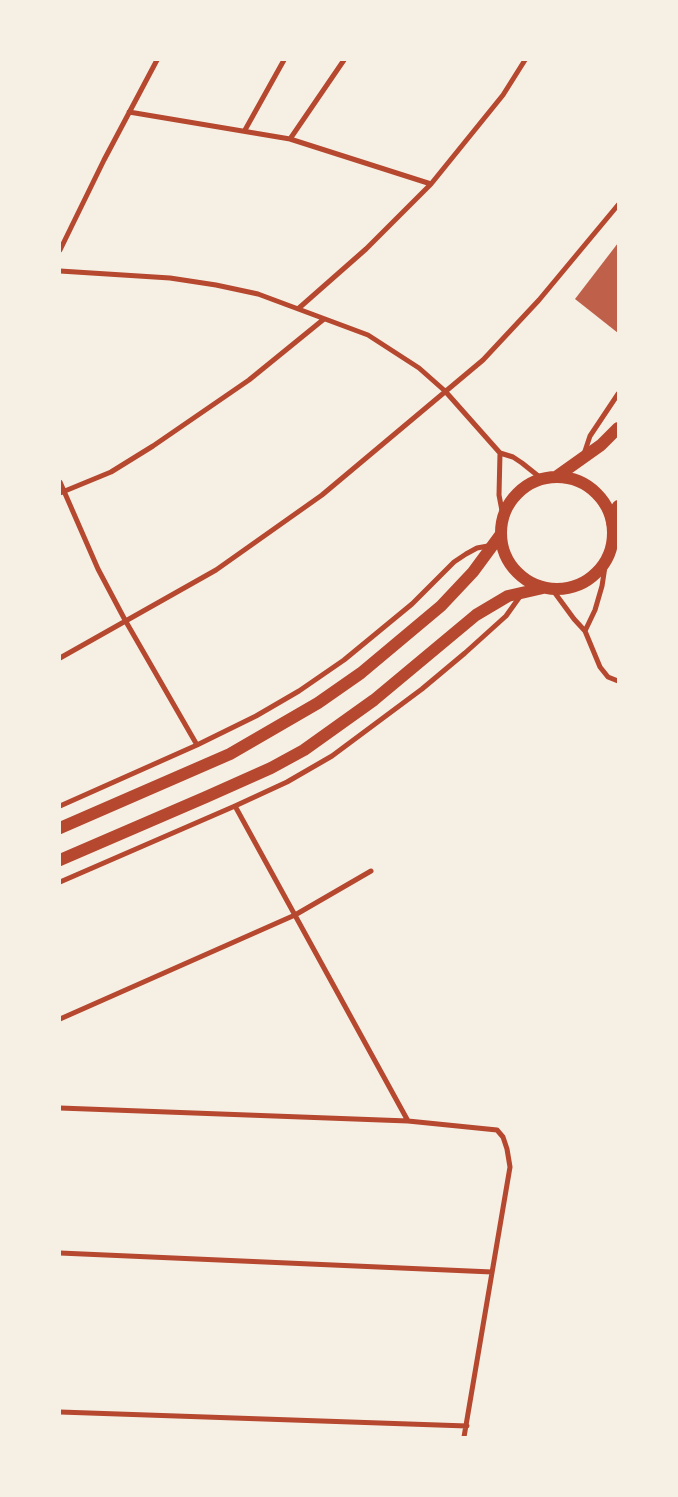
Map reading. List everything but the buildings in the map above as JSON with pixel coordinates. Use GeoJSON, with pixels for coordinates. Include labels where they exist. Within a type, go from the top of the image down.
{"type":"FeatureCollection","features":[{"type":"Feature","properties":{"kind":"main road"},"geometry":{"type":"LineString","coordinates":[[556,477],[600,445],[618,428]]}},
{"type":"Feature","properties":{"kind":"main road"},"geometry":{"type":"LineString","coordinates":[[60,860],[263,771],[304,750],[374,700],[476,615],[508,596],[547,588],[568,588],[583,582],[596,572],[606,560],[612,542],[612,524],[607,508],[598,496],[586,485],[572,479],[556,477],[542,479],[526,487],[512,500],[504,516],[501,534],[504,552],[512,568],[526,580],[547,588]]}},
{"type":"Feature","properties":{"kind":"main road"},"geometry":{"type":"LineString","coordinates":[[612,524],[618,506]]}},
{"type":"Feature","properties":{"kind":"main road"},"geometry":{"type":"LineString","coordinates":[[60,828],[230,754],[318,703],[361,673],[441,606],[473,572],[491,545],[501,534]]}},
{"type":"Feature","properties":{"kind":"street"},"geometry":{"type":"LineString","coordinates":[[60,250],[129,112],[158,60]]}},
{"type":"Feature","properties":{"kind":"street"},"geometry":{"type":"LineString","coordinates":[[245,130],[284,60]]}},
{"type":"Feature","properties":{"kind":"street"},"geometry":{"type":"LineString","coordinates":[[290,139],[344,60]]}},
{"type":"Feature","properties":{"kind":"street"},"geometry":{"type":"LineString","coordinates":[[299,308],[366,249],[431,184],[503,95],[525,60]]}},
{"type":"Feature","properties":{"kind":"street"},"geometry":{"type":"LineString","coordinates":[[129,112],[290,139],[431,184]]}},
{"type":"Feature","properties":{"kind":"street"},"geometry":{"type":"LineString","coordinates":[[60,658],[216,570],[322,495],[483,360],[539,300],[618,205]]}},
{"type":"Feature","properties":{"kind":"street"},"geometry":{"type":"LineString","coordinates":[[60,271],[170,278],[216,284],[258,294],[368,335],[419,368],[445,391],[500,453],[513,457],[542,479]]}},
{"type":"Feature","properties":{"kind":"street"},"geometry":{"type":"LineString","coordinates":[[62,492],[111,472],[153,446],[249,380],[324,319]]}},
{"type":"Feature","properties":{"kind":"street"},"geometry":{"type":"LineString","coordinates":[[582,459],[590,436],[618,394]]}},
{"type":"Feature","properties":{"kind":"street"},"geometry":{"type":"LineString","coordinates":[[500,453],[499,495],[504,516]]}},
{"type":"Feature","properties":{"kind":"street"},"geometry":{"type":"LineString","coordinates":[[60,482],[62,492],[125,620],[197,745]]}},
{"type":"Feature","properties":{"kind":"street"},"geometry":{"type":"LineString","coordinates":[[60,806],[197,745],[256,716],[299,691],[351,654],[412,604],[454,562],[477,548],[491,545]]}},
{"type":"Feature","properties":{"kind":"street"},"geometry":{"type":"LineString","coordinates":[[585,631],[595,610],[602,586],[606,560]]}},
{"type":"Feature","properties":{"kind":"street"},"geometry":{"type":"LineString","coordinates":[[547,588],[585,631],[600,667],[608,677],[618,681]]}},
{"type":"Feature","properties":{"kind":"street"},"geometry":{"type":"LineString","coordinates":[[60,882],[235,806],[286,782],[332,756],[376,725],[437,677],[506,616],[523,592]]}},
{"type":"Feature","properties":{"kind":"street"},"geometry":{"type":"LineString","coordinates":[[235,806],[408,1121]]}},
{"type":"Feature","properties":{"kind":"street"},"geometry":{"type":"LineString","coordinates":[[60,1019],[295,915],[371,871]]}},
{"type":"Feature","properties":{"kind":"street"},"geometry":{"type":"LineString","coordinates":[[60,1108],[408,1121],[497,1130],[503,1137],[510,1167],[464,1437]]}},
{"type":"Feature","properties":{"kind":"street"},"geometry":{"type":"LineString","coordinates":[[60,1253],[492,1272]]}},
{"type":"Feature","properties":{"kind":"street"},"geometry":{"type":"LineString","coordinates":[[60,1412],[467,1426]]}}]}
